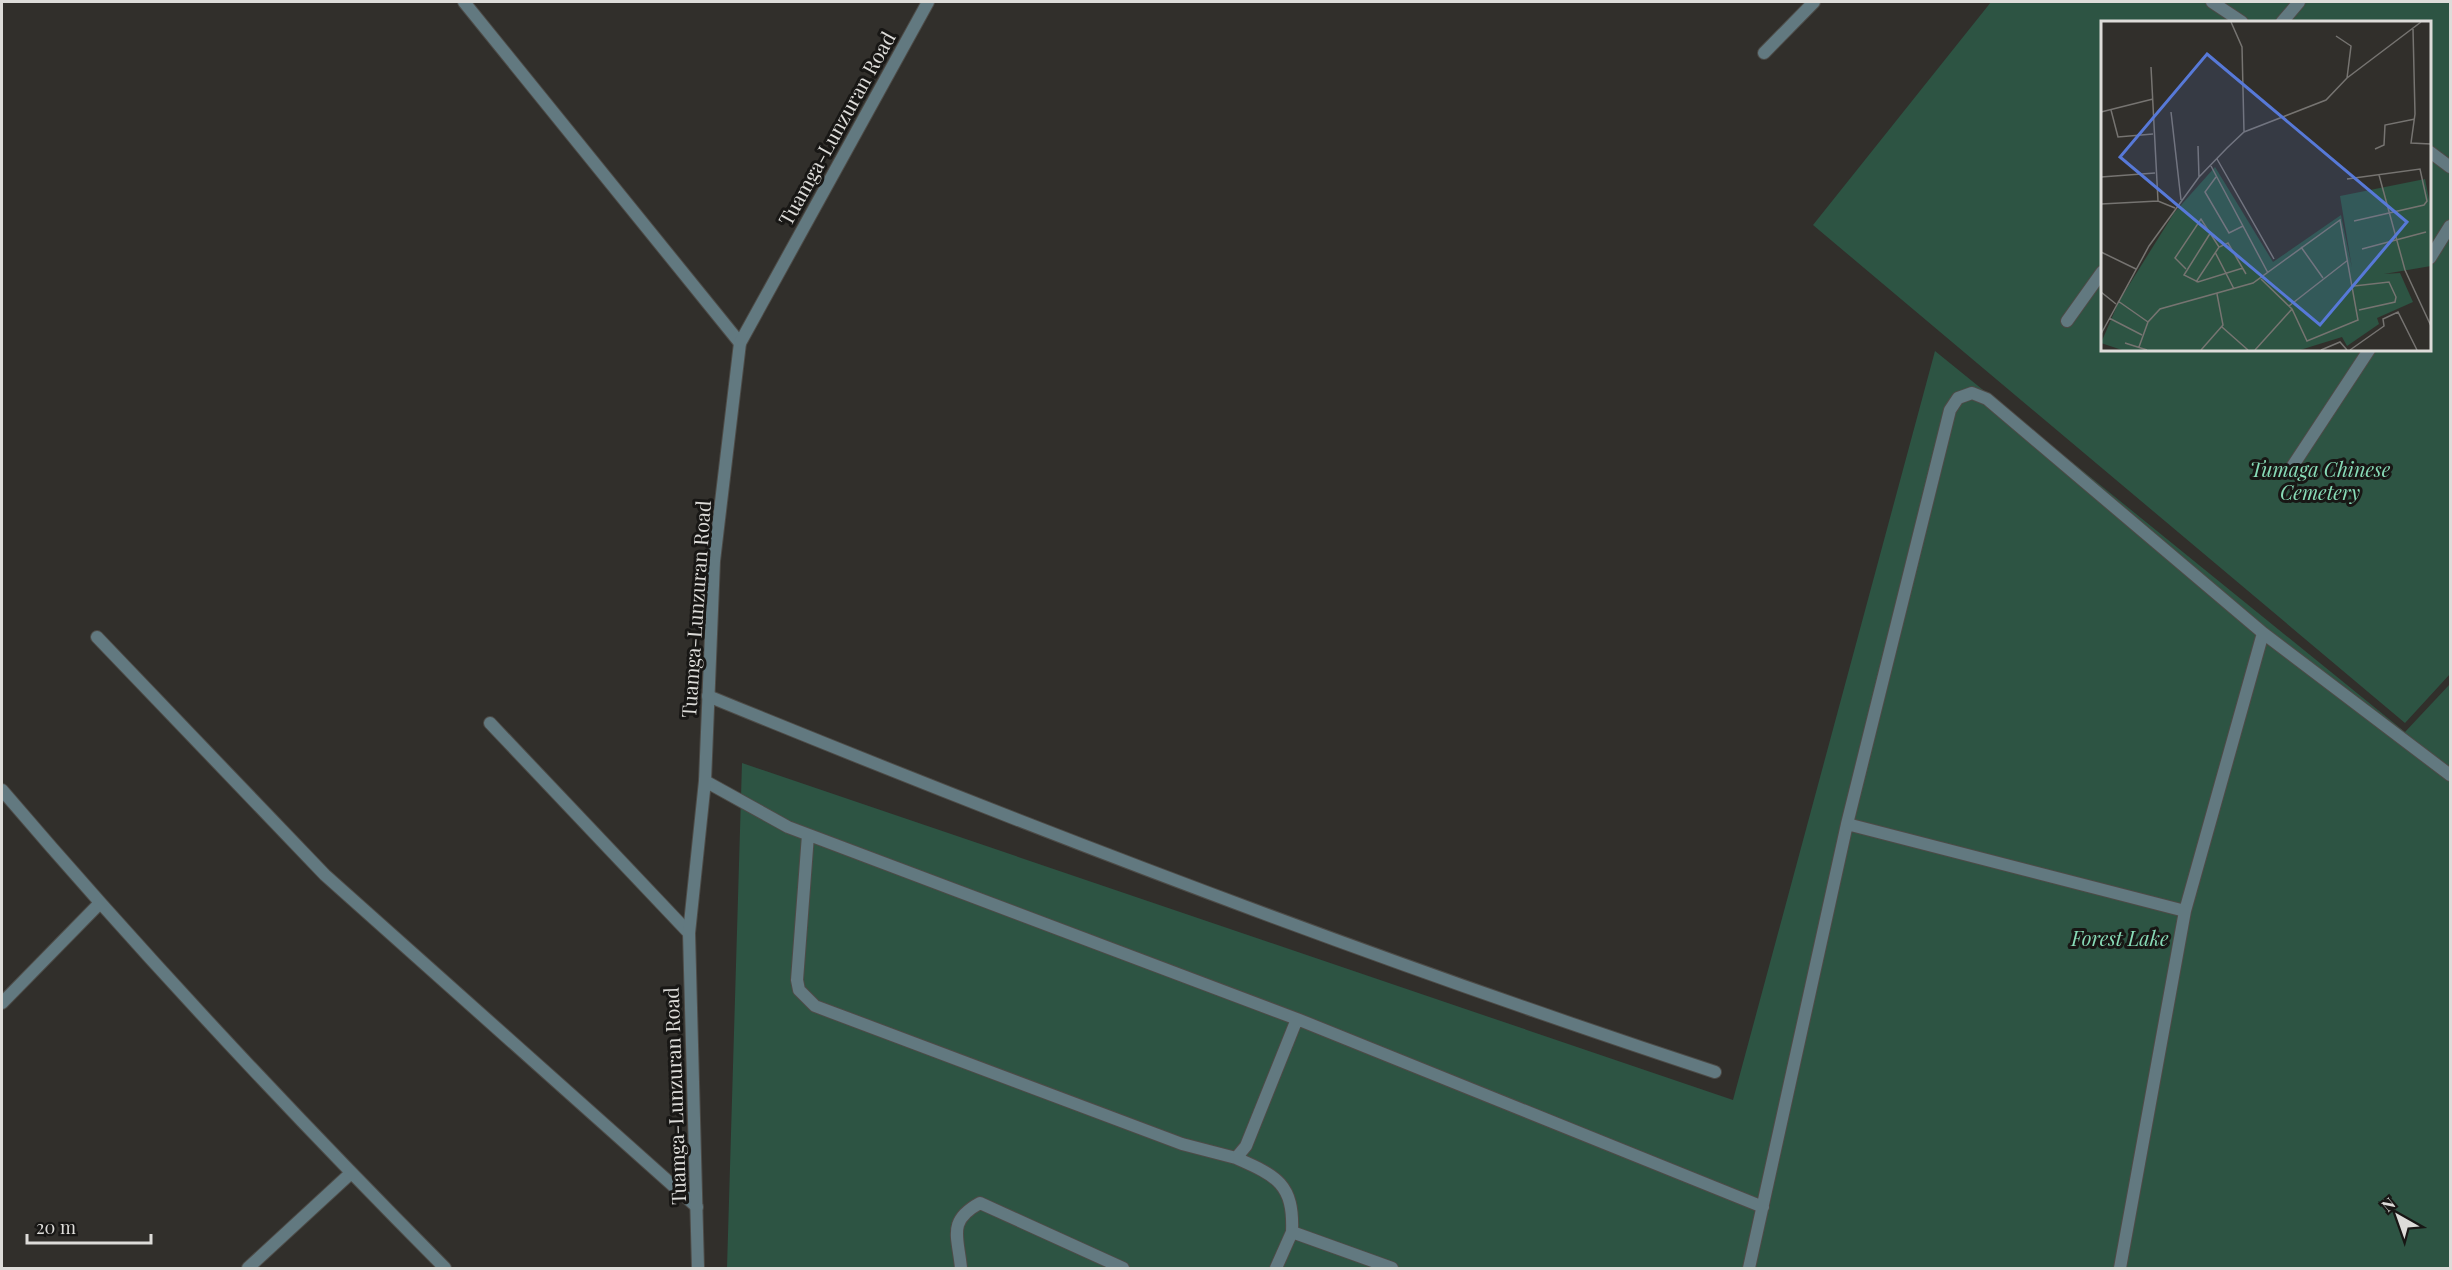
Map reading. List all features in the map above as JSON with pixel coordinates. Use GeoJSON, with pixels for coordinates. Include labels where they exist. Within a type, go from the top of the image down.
{"type":"FeatureCollection","features":[{"type":"Feature","properties":{"kind":"street"},"geometry":{"type":"LineString","coordinates":[[464,2],[740,343]]}},
{"type":"Feature","properties":{"kind":"street","name":"Tuamga-Lunzuran Road"},"geometry":{"type":"LineString","coordinates":[[698,1269],[689,933],[705,781],[714,561],[740,343],[928,2]]}},
{"type":"Feature","properties":{"kind":"street"},"geometry":{"type":"LineString","coordinates":[[1764,53],[1814,2]]}},
{"type":"Feature","properties":{"kind":"street"},"geometry":{"type":"LineString","coordinates":[[2212,2],[2240,21]]}},
{"type":"Feature","properties":{"kind":"street"},"geometry":{"type":"LineString","coordinates":[[2283,21],[2299,2]]}},
{"type":"Feature","properties":{"kind":"street"},"geometry":{"type":"LineString","coordinates":[[2431,153],[2451,167]]}},
{"type":"Feature","properties":{"kind":"street"},"geometry":{"type":"LineString","coordinates":[[2431,256],[2451,226]]}},
{"type":"Feature","properties":{"kind":"street"},"geometry":{"type":"LineString","coordinates":[[2067,321],[2101,275]]}},
{"type":"Feature","properties":{"kind":"street"},"geometry":{"type":"LineString","coordinates":[[2292,467],[2368,351]]}},
{"type":"Feature","properties":{"kind":"street"},"geometry":{"type":"LineString","coordinates":[[1749,1269],[1846,824],[1950,410],[1958,398],[1972,393],[1987,399],[2263,633],[2451,775]]}},
{"type":"Feature","properties":{"kind":"street"},"geometry":{"type":"LineString","coordinates":[[2120,1269],[2185,911],[2263,633]]}},
{"type":"Feature","properties":{"kind":"street"},"geometry":{"type":"LineString","coordinates":[[97,637],[325,875],[697,1207]]}},
{"type":"Feature","properties":{"kind":"street"},"geometry":{"type":"LineString","coordinates":[[708,696],[973,804],[1557,1020],[1715,1072]]}},
{"type":"Feature","properties":{"kind":"street"},"geometry":{"type":"LineString","coordinates":[[490,723],[689,933]]}},
{"type":"Feature","properties":{"kind":"street"},"geometry":{"type":"LineString","coordinates":[[705,781],[788,827],[1297,1019],[1764,1208]]}},
{"type":"Feature","properties":{"kind":"street"},"geometry":{"type":"LineString","coordinates":[[2,790],[99,904],[351,1173],[446,1269]]}},
{"type":"Feature","properties":{"kind":"street"},"geometry":{"type":"LineString","coordinates":[[1846,824],[2185,911]]}},
{"type":"Feature","properties":{"kind":"street"},"geometry":{"type":"LineString","coordinates":[[808,835],[797,980],[799,990],[815,1006],[1182,1144],[1236,1158],[1268,1172],[1284,1189],[1293,1208],[1292,1232],[1276,1269]]}},
{"type":"Feature","properties":{"kind":"street"},"geometry":{"type":"LineString","coordinates":[[2,1003],[99,904]]}},
{"type":"Feature","properties":{"kind":"street"},"geometry":{"type":"LineString","coordinates":[[1236,1158],[1246,1146],[1297,1019]]}},
{"type":"Feature","properties":{"kind":"street"},"geometry":{"type":"LineString","coordinates":[[248,1269],[351,1173]]}},
{"type":"Feature","properties":{"kind":"street"},"geometry":{"type":"LineString","coordinates":[[961,1269],[957,1224],[964,1212],[980,1203],[1104,1265],[1123,1269]]}},
{"type":"Feature","properties":{"kind":"street"},"geometry":{"type":"LineString","coordinates":[[1292,1232],[1392,1269]]}},
{"type":"Feature","properties":{"kind":"green space","name":"Tumaga Chinese Cemetery"},"geometry":{"type":"Polygon","coordinates":[[[1991,2],[2450,2],[2450,674],[2405,723],[1813,225],[1991,2]]]}},
{"type":"Feature","properties":{"kind":"green space","name":"Forest Lake"},"geometry":{"type":"Polygon","coordinates":[[[1935,351],[2405,732],[2450,684],[2450,1268],[727,1268],[742,763],[1733,1100],[1935,351]]]}}]}
